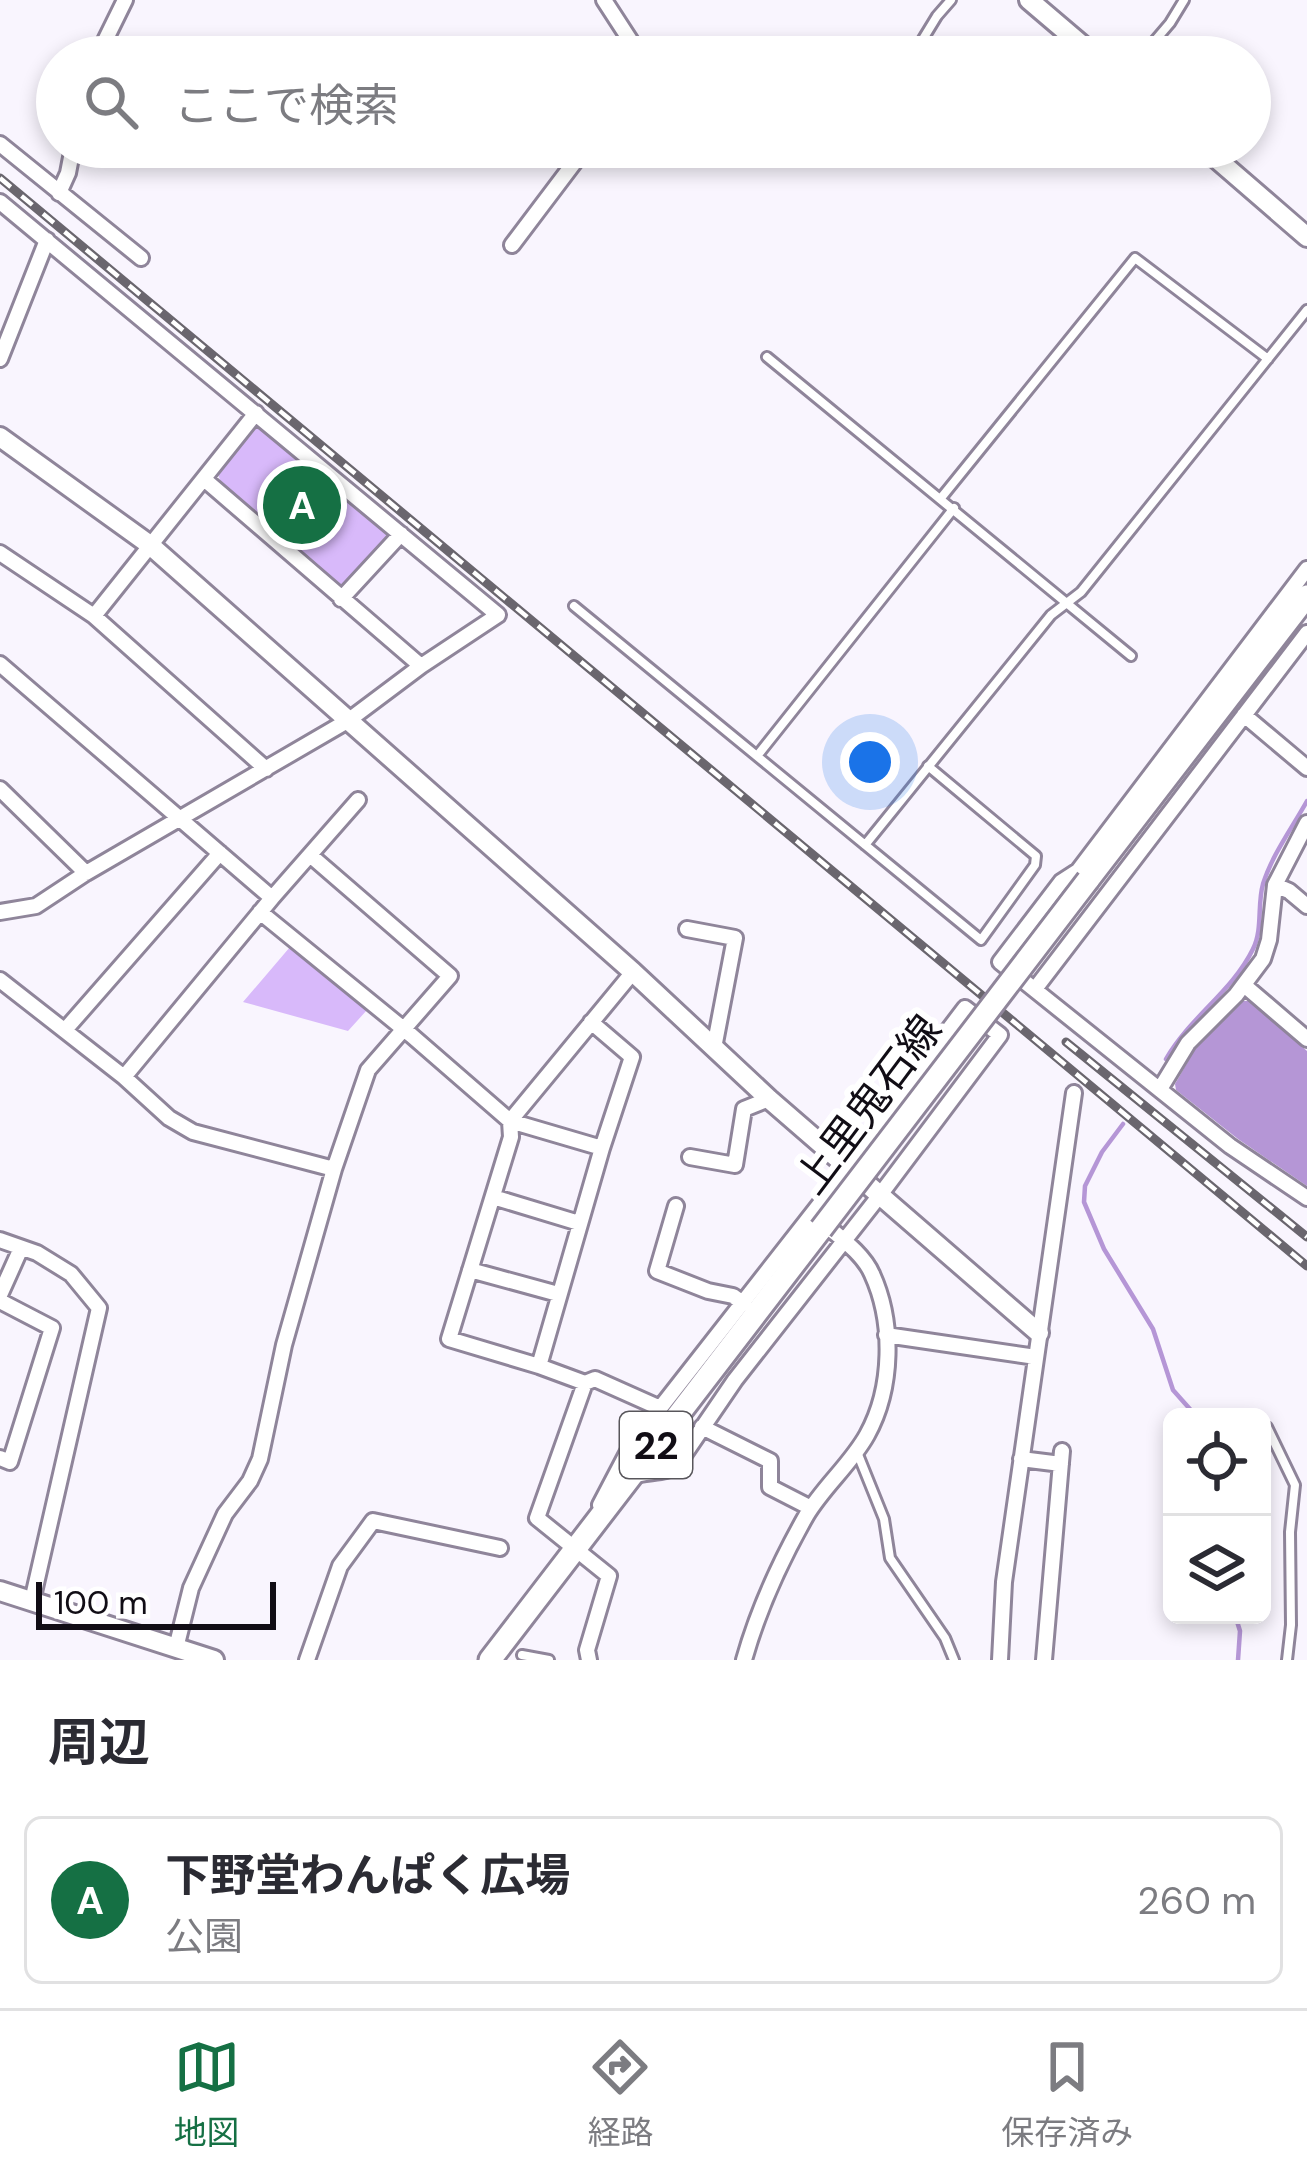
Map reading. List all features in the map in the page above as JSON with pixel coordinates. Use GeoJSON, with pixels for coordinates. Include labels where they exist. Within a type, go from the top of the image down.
{"type":"FeatureCollection","features":[{"type":"Feature","properties":{"kind":"main road","name":"上里鬼石線"},"geometry":{"type":"LineString","coordinates":[[490,1660],[632,1476],[816,1222],[1307,596]]}},
{"type":"Feature","properties":{"kind":"street"},"geometry":{"type":"LineString","coordinates":[[107,36],[124,0]]}},
{"type":"Feature","properties":{"kind":"street"},"geometry":{"type":"LineString","coordinates":[[604,0],[627,36]]}},
{"type":"Feature","properties":{"kind":"street"},"geometry":{"type":"LineString","coordinates":[[1029,0],[1071,36]]}},
{"type":"Feature","properties":{"kind":"street"},"geometry":{"type":"LineString","coordinates":[[0,143],[141,258]]}},
{"type":"Feature","properties":{"kind":"street"},"geometry":{"type":"LineString","coordinates":[[59,193],[69,168]]}},
{"type":"Feature","properties":{"kind":"street"},"geometry":{"type":"LineString","coordinates":[[512,245],[570,168]]}},
{"type":"Feature","properties":{"kind":"street"},"geometry":{"type":"LineString","coordinates":[[1228,168],[1307,236]]}},
{"type":"Feature","properties":{"kind":"street"},"geometry":{"type":"LineString","coordinates":[[0,202],[498,615],[349,720],[36,906],[0,913]]}},
{"type":"Feature","properties":{"kind":"street"},"geometry":{"type":"LineString","coordinates":[[0,359],[47,240]]}},
{"type":"Feature","properties":{"kind":"street"},"geometry":{"type":"LineString","coordinates":[[0,309],[14,320]]}},
{"type":"Feature","properties":{"kind":"street"},"geometry":{"type":"LineString","coordinates":[[94,616],[256,413]]}},
{"type":"Feature","properties":{"kind":"street"},"geometry":{"type":"LineString","coordinates":[[0,437],[151,544],[770,1099],[1039,1333]]}},
{"type":"Feature","properties":{"kind":"street"},"geometry":{"type":"LineString","coordinates":[[204,479],[421,666]]}},
{"type":"Feature","properties":{"kind":"street"},"geometry":{"type":"LineString","coordinates":[[341,598],[401,534]]}},
{"type":"Feature","properties":{"kind":"street"},"geometry":{"type":"LineString","coordinates":[[0,553],[94,616],[266,769]]}},
{"type":"Feature","properties":{"kind":"street"},"geometry":{"type":"LineString","coordinates":[[1307,569],[1078,871],[1061,882],[1000,962],[1230,1146],[1307,1198]]}},
{"type":"Feature","properties":{"kind":"street"},"geometry":{"type":"LineString","coordinates":[[1035,989],[1307,633]]}},
{"type":"Feature","properties":{"kind":"street"},"geometry":{"type":"LineString","coordinates":[[0,664],[272,898]]}},
{"type":"Feature","properties":{"kind":"street"},"geometry":{"type":"LineString","coordinates":[[1244,715],[1307,768]]}},
{"type":"Feature","properties":{"kind":"street"},"geometry":{"type":"LineString","coordinates":[[3,798],[86,873]]}},
{"type":"Feature","properties":{"kind":"street"},"geometry":{"type":"LineString","coordinates":[[124,1077],[358,800]]}},
{"type":"Feature","properties":{"kind":"street"},"geometry":{"type":"LineString","coordinates":[[1160,1089],[1188,1043],[1263,959],[1275,885],[1307,823]]}},
{"type":"Feature","properties":{"kind":"street"},"geometry":{"type":"LineString","coordinates":[[65,1030],[220,853]]}},
{"type":"Feature","properties":{"kind":"street"},"geometry":{"type":"LineString","coordinates":[[176,1648],[191,1588],[225,1514],[260,1459],[284,1345],[368,1070],[450,976],[310,855]]}},
{"type":"Feature","properties":{"kind":"street"},"geometry":{"type":"LineString","coordinates":[[1275,885],[1307,906]]}},
{"type":"Feature","properties":{"kind":"street"},"geometry":{"type":"LineString","coordinates":[[260,913],[510,1121],[602,1148]]}},
{"type":"Feature","properties":{"kind":"street"},"geometry":{"type":"LineString","coordinates":[[687,929],[735,938],[714,1048]]}},
{"type":"Feature","properties":{"kind":"street"},"geometry":{"type":"LineString","coordinates":[[633,972],[510,1121],[512,1136],[449,1339],[585,1383],[595,1379],[660,1408]]}},
{"type":"Feature","properties":{"kind":"street"},"geometry":{"type":"LineString","coordinates":[[0,980],[169,1118],[193,1132],[334,1169]]}},
{"type":"Feature","properties":{"kind":"street"},"geometry":{"type":"LineString","coordinates":[[1244,985],[1307,1039]]}},
{"type":"Feature","properties":{"kind":"street"},"geometry":{"type":"LineString","coordinates":[[582,1541],[619,1466],[660,1408],[816,1222],[848,1166],[965,1008],[1000,1034],[672,1469],[632,1476]]}},
{"type":"Feature","properties":{"kind":"street"},"geometry":{"type":"LineString","coordinates":[[538,1366],[632,1057],[591,1022]]}},
{"type":"Feature","properties":{"kind":"street"},"geometry":{"type":"LineString","coordinates":[[1000,1660],[1004,1582],[1074,1094]]}},
{"type":"Feature","properties":{"kind":"street"},"geometry":{"type":"LineString","coordinates":[[690,1157],[735,1165],[744,1109],[770,1099]]}},
{"type":"Feature","properties":{"kind":"street"},"geometry":{"type":"LineString","coordinates":[[493,1197],[579,1223]]}},
{"type":"Feature","properties":{"kind":"street"},"geometry":{"type":"LineString","coordinates":[[676,1206],[657,1271],[744,1304]]}},
{"type":"Feature","properties":{"kind":"street"},"geometry":{"type":"LineString","coordinates":[[744,1660],[765,1598],[811,1508],[878,1414],[886,1380],[886,1335],[871,1270],[844,1240],[816,1222]]}},
{"type":"Feature","properties":{"kind":"street"},"geometry":{"type":"LineString","coordinates":[[0,1240],[37,1252],[71,1274],[99,1309],[32,1601]]}},
{"type":"Feature","properties":{"kind":"street"},"geometry":{"type":"LineString","coordinates":[[0,1458],[10,1462],[52,1328],[0,1298],[21,1248]]}},
{"type":"Feature","properties":{"kind":"street"},"geometry":{"type":"LineString","coordinates":[[470,1270],[558,1294]]}},
{"type":"Feature","properties":{"kind":"street"},"geometry":{"type":"LineString","coordinates":[[886,1335],[1036,1357]]}},
{"type":"Feature","properties":{"kind":"street"},"geometry":{"type":"LineString","coordinates":[[585,1383],[537,1518],[582,1541],[609,1576],[587,1650],[589,1660]]}},
{"type":"Feature","properties":{"kind":"street"},"geometry":{"type":"LineString","coordinates":[[702,1426],[770,1461],[770,1487],[811,1508]]}},
{"type":"Feature","properties":{"kind":"street"},"geometry":{"type":"LineString","coordinates":[[1021,1460],[1062,1458],[1045,1660]]}},
{"type":"Feature","properties":{"kind":"street"},"geometry":{"type":"LineString","coordinates":[[307,1660],[340,1566],[373,1521],[500,1548]]}},
{"type":"Feature","properties":{"kind":"street"},"geometry":{"type":"LineString","coordinates":[[0,1591],[214,1660]]}},
{"type":"Feature","properties":{"kind":"lane"},"geometry":{"type":"LineString","coordinates":[[925,36],[951,0]]}},
{"type":"Feature","properties":{"kind":"lane"},"geometry":{"type":"LineString","coordinates":[[1159,36],[1184,0]]}},
{"type":"Feature","properties":{"kind":"lane"},"geometry":{"type":"LineString","coordinates":[[941,498],[1136,258],[1268,359]]}},
{"type":"Feature","properties":{"kind":"lane"},"geometry":{"type":"LineString","coordinates":[[866,844],[1051,615],[1081,592],[1307,310]]}},
{"type":"Feature","properties":{"kind":"lane"},"geometry":{"type":"LineString","coordinates":[[766,357],[1131,656]]}},
{"type":"Feature","properties":{"kind":"lane"},"geometry":{"type":"LineString","coordinates":[[757,756],[954,508]]}},
{"type":"Feature","properties":{"kind":"lane"},"geometry":{"type":"LineString","coordinates":[[574,607],[981,940],[1035,865],[1036,856],[928,766]]}},
{"type":"Feature","properties":{"kind":"lane"},"geometry":{"type":"LineString","coordinates":[[1271,1433],[1295,1485],[1287,1660]]}},
{"type":"Feature","properties":{"kind":"lane"},"geometry":{"type":"LineString","coordinates":[[856,1450],[884,1519],[890,1558],[945,1638],[954,1660]]}},
{"type":"Feature","properties":{"kind":"lane"},"geometry":{"type":"LineString","coordinates":[[521,1655],[549,1660]]}},
{"type":"Feature","properties":{"kind":"shaded area"},"geometry":{"type":"Polygon","coordinates":[[[253,427],[263,428],[387,530],[388,541],[346,587],[337,587],[220,480],[217,471],[253,427]]]}},
{"type":"Feature","properties":{"kind":"shaded area"},"geometry":{"type":"Polygon","coordinates":[[[290,947],[367,1010],[348,1031],[243,1002],[290,947]]]}},
{"type":"Feature","properties":{"kind":"shaded area"},"geometry":{"type":"Polygon","coordinates":[[[1242,1001],[1249,1001],[1307,1051],[1307,1186],[1176,1090],[1195,1049],[1242,1001]]]}},
{"type":"Feature","properties":{"kind":"waterway"},"geometry":{"type":"LineString","coordinates":[[1166,1059],[1253,949],[1267,873],[1307,801]]}},
{"type":"Feature","properties":{"kind":"waterway"},"geometry":{"type":"LineString","coordinates":[[1123,1124],[1102,1152],[1085,1186],[1084,1202],[1104,1249],[1153,1329],[1173,1390],[1189,1408]]}},
{"type":"Feature","properties":{"kind":"waterway"},"geometry":{"type":"LineString","coordinates":[[1238,1624],[1238,1660]]}},
{"type":"Feature","properties":{"kind":"railway"},"geometry":{"type":"LineString","coordinates":[[0,178],[1307,1266]]}},
{"type":"Feature","properties":{"kind":"railway"},"geometry":{"type":"LineString","coordinates":[[1066,1042],[1307,1237]]}},
{"type":"Feature","properties":{"kind":"place","name":"下野堂わんぱく広場"},"geometry":{"type":"Point","coordinates":[302,505]}}]}
